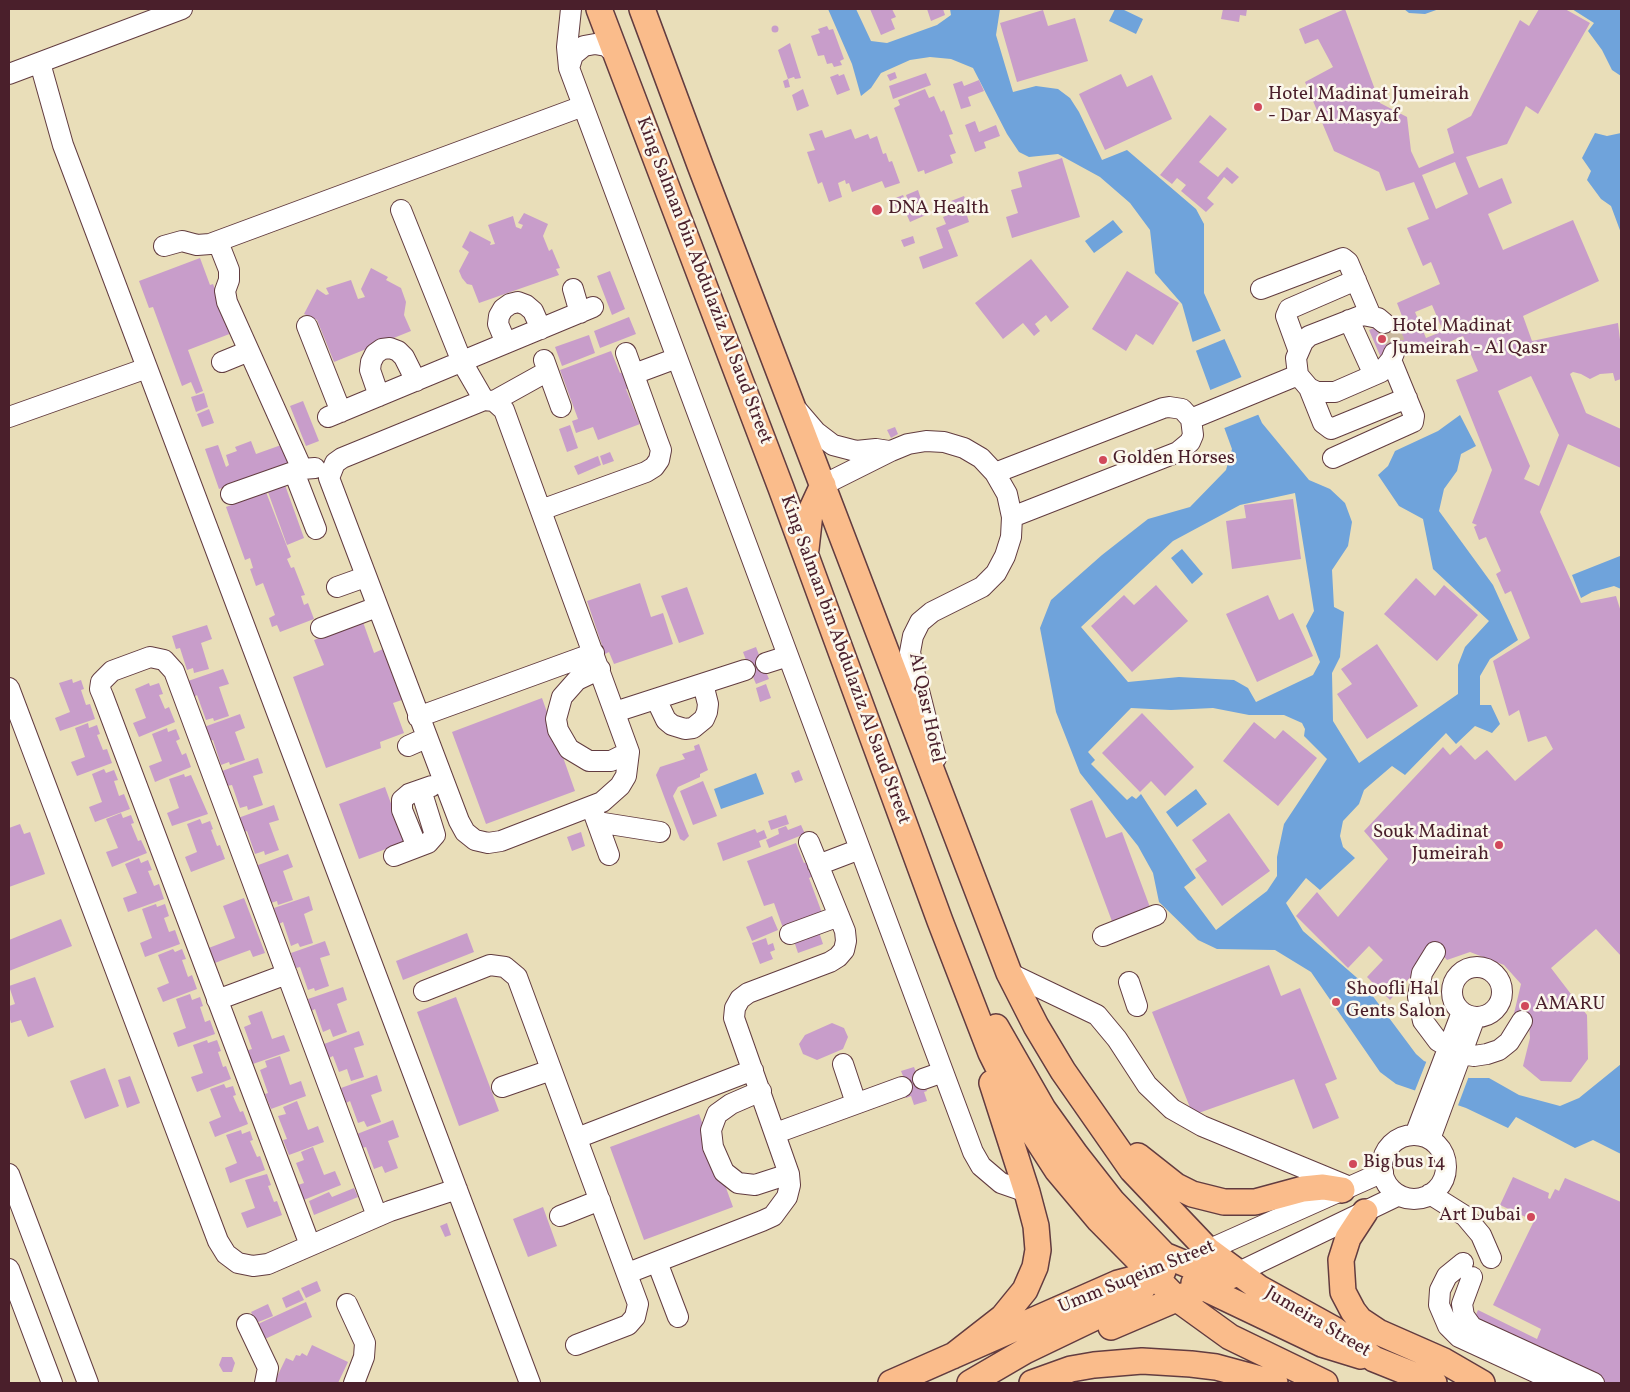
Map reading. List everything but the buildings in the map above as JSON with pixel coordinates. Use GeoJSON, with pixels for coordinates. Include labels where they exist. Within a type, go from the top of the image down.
{"type":"FeatureCollection","features":[{"type":"Feature","properties":{"kind":"main road","name":"King Salman bin Abdulaziz Al Saud Street"},"geometry":{"type":"LineString","coordinates":[[599,9],[781,488],[940,921]]}},
{"type":"Feature","properties":{"kind":"main road","name":"King Salman bin Abdulaziz Al Saud Street"},"geometry":{"type":"LineString","coordinates":[[642,9],[1009,973],[1045,1041],[1132,1170],[1208,1250]]}},
{"type":"Feature","properties":{"kind":"main road"},"geometry":{"type":"LineString","coordinates":[[807,561],[806,529],[810,513],[823,485]]}},
{"type":"Feature","properties":{"kind":"main road"},"geometry":{"type":"LineString","coordinates":[[940,921],[1027,1192],[1038,1242],[1035,1267],[1031,1279],[1003,1317],[953,1356]]}},
{"type":"Feature","properties":{"kind":"main road"},"geometry":{"type":"LineString","coordinates":[[940,921],[1002,1040],[1043,1109],[1112,1201],[1166,1265],[1180,1279],[1206,1287],[1246,1309],[1322,1344],[1374,1359]]}},
{"type":"Feature","properties":{"kind":"main road"},"geometry":{"type":"LineString","coordinates":[[1093,1114],[1161,1176],[1184,1190],[1208,1199],[1239,1203],[1254,1202],[1303,1189],[1323,1187],[1346,1188]]}},
{"type":"Feature","properties":{"kind":"main road"},"geometry":{"type":"LineString","coordinates":[[1132,1170],[1164,1233],[1166,1265],[1176,1298],[1230,1337],[1325,1383]]}},
{"type":"Feature","properties":{"kind":"main road"},"geometry":{"type":"LineString","coordinates":[[1365,1212],[1348,1238],[1341,1260],[1342,1287],[1353,1311],[1364,1323],[1378,1332],[1444,1361],[1482,1383]]}},
{"type":"Feature","properties":{"kind":"main road","name":"Umm Suqeim Street"},"geometry":{"type":"LineString","coordinates":[[891,1383],[1118,1283],[1208,1250]]}},
{"type":"Feature","properties":{"kind":"main road","name":"Jumeira Street"},"geometry":{"type":"LineString","coordinates":[[1208,1250],[1237,1273],[1342,1335],[1374,1359],[1434,1383]]}},
{"type":"Feature","properties":{"kind":"main road"},"geometry":{"type":"LineString","coordinates":[[1166,1265],[1215,1273],[1237,1273]]}},
{"type":"Feature","properties":{"kind":"main road"},"geometry":{"type":"LineString","coordinates":[[970,1383],[1025,1351],[1123,1304],[1141,1290],[1166,1265]]}},
{"type":"Feature","properties":{"kind":"main road","name":"Umm Suqeim Street"},"geometry":{"type":"LineString","coordinates":[[999,1383],[1135,1315],[1237,1273]]}},
{"type":"Feature","properties":{"kind":"main road"},"geometry":{"type":"LineString","coordinates":[[1230,1337],[1227,1322],[1230,1314],[1236,1310],[1246,1309]]}},
{"type":"Feature","properties":{"kind":"main road"},"geometry":{"type":"LineString","coordinates":[[1032,1383],[1072,1369],[1142,1362],[1216,1367],[1275,1383]]}},
{"type":"Feature","properties":{"kind":"street"},"geometry":{"type":"LineString","coordinates":[[182,9],[25,68],[63,145],[530,1383]]}},
{"type":"Feature","properties":{"kind":"street"},"geometry":{"type":"LineString","coordinates":[[571,9],[567,47],[569,68],[943,1072],[977,1160],[990,1175],[1001,1183],[1027,1192]]}},
{"type":"Feature","properties":{"kind":"street"},"geometry":{"type":"LineString","coordinates":[[569,68],[573,55],[584,46],[600,45],[615,53]]}},
{"type":"Feature","properties":{"kind":"street"},"geometry":{"type":"LineString","coordinates":[[164,246],[182,241],[204,246],[218,242],[583,106]]}},
{"type":"Feature","properties":{"kind":"street"},"geometry":{"type":"LineString","coordinates":[[401,210],[462,362],[489,401],[504,410],[629,752],[627,770],[620,786],[602,802],[594,825],[609,855]]}},
{"type":"Feature","properties":{"kind":"street"},"geometry":{"type":"LineString","coordinates":[[218,242],[230,275],[225,296],[298,470],[316,529]]}},
{"type":"Feature","properties":{"kind":"street"},"geometry":{"type":"LineString","coordinates":[[1261,289],[1343,258],[1348,262],[1377,320],[1363,315],[1349,320],[1309,336],[1298,349]]}},
{"type":"Feature","properties":{"kind":"street"},"geometry":{"type":"LineString","coordinates":[[1356,280],[1289,309],[1286,316],[1298,349],[1296,366],[1298,381],[1323,423],[1331,429],[1407,398]]}},
{"type":"Feature","properties":{"kind":"street"},"geometry":{"type":"LineString","coordinates":[[307,326],[334,414],[586,310],[572,289]]}},
{"type":"Feature","properties":{"kind":"street"},"geometry":{"type":"LineString","coordinates":[[506,343],[498,324],[503,308],[510,304],[518,302],[526,305],[532,311],[541,329]]}},
{"type":"Feature","properties":{"kind":"street"},"geometry":{"type":"LineString","coordinates":[[1349,320],[1374,375]]}},
{"type":"Feature","properties":{"kind":"street"},"geometry":{"type":"LineString","coordinates":[[379,396],[370,370],[371,362],[382,350],[390,348],[398,351],[404,357],[416,380]]}},
{"type":"Feature","properties":{"kind":"street"},"geometry":{"type":"LineString","coordinates":[[222,362],[249,351]]}},
{"type":"Feature","properties":{"kind":"street"},"geometry":{"type":"LineString","coordinates":[[541,510],[654,467],[659,460],[660,450],[626,353]]}},
{"type":"Feature","properties":{"kind":"street"},"geometry":{"type":"LineString","coordinates":[[995,473],[1163,408],[1182,409],[1198,417],[1298,381],[1326,393],[1335,392],[1381,372],[1392,357],[1414,416],[1410,425],[1333,458]]}},
{"type":"Feature","properties":{"kind":"street"},"geometry":{"type":"LineString","coordinates":[[634,374],[677,358]]}},
{"type":"Feature","properties":{"kind":"street"},"geometry":{"type":"LineString","coordinates":[[9,417],[82,389],[107,373],[145,362]]}},
{"type":"Feature","properties":{"kind":"street"},"geometry":{"type":"LineString","coordinates":[[231,494],[298,470],[330,470],[342,458],[489,401],[546,365],[561,407]]}},
{"type":"Feature","properties":{"kind":"street","name":"Al Qasr Hotel"},"geometry":{"type":"LineString","coordinates":[[792,405],[816,432],[833,445],[856,451],[876,449],[891,451]]}},
{"type":"Feature","properties":{"kind":"street"},"geometry":{"type":"LineString","coordinates":[[1012,517],[1178,452],[1190,442],[1198,417]]}},
{"type":"Feature","properties":{"kind":"street","name":"Al Qasr Hotel"},"geometry":{"type":"LineString","coordinates":[[823,485],[891,451],[917,443],[944,442],[964,448],[981,458],[995,473],[1007,494],[1012,517],[1011,537],[1005,556],[996,572],[982,587],[932,612],[920,622],[913,636],[912,660],[933,743],[942,794]]}},
{"type":"Feature","properties":{"kind":"street"},"geometry":{"type":"LineString","coordinates":[[330,470],[330,484],[418,717],[417,742],[440,754],[443,781],[465,832],[475,840],[488,843],[594,825],[660,832]]}},
{"type":"Feature","properties":{"kind":"street"},"geometry":{"type":"LineString","coordinates":[[337,587],[365,577]]}},
{"type":"Feature","properties":{"kind":"street"},"geometry":{"type":"LineString","coordinates":[[320,628],[377,607]]}},
{"type":"Feature","properties":{"kind":"street"},"geometry":{"type":"LineString","coordinates":[[766,663],[788,656]]}},
{"type":"Feature","properties":{"kind":"street"},"geometry":{"type":"LineString","coordinates":[[310,1245],[100,689],[106,675],[112,671],[150,657],[164,660],[174,671],[287,974],[384,1213]]}},
{"type":"Feature","properties":{"kind":"street"},"geometry":{"type":"LineString","coordinates":[[418,717],[597,661]]}},
{"type":"Feature","properties":{"kind":"street"},"geometry":{"type":"LineString","coordinates":[[597,661],[562,697],[556,719],[558,730],[569,749],[589,761],[611,761],[629,752]]}},
{"type":"Feature","properties":{"kind":"street"},"geometry":{"type":"LineString","coordinates":[[615,712],[745,670]]}},
{"type":"Feature","properties":{"kind":"street"},"geometry":{"type":"LineString","coordinates":[[656,699],[666,720],[672,725],[686,729],[693,728],[699,724],[707,712],[708,704],[703,684]]}},
{"type":"Feature","properties":{"kind":"street"},"geometry":{"type":"LineString","coordinates":[[9,688],[218,1241],[226,1254],[238,1263],[252,1266],[268,1264],[384,1213],[414,1195],[454,1183]]}},
{"type":"Feature","properties":{"kind":"street"},"geometry":{"type":"LineString","coordinates":[[394,856],[432,840],[435,835],[421,790],[443,781]]}},
{"type":"Feature","properties":{"kind":"street"},"geometry":{"type":"LineString","coordinates":[[628,1274],[773,1216],[787,1197],[790,1186],[789,1174],[776,1132],[734,1018],[735,1008],[748,993],[838,957],[844,950],[846,940],[809,842]]}},
{"type":"Feature","properties":{"kind":"street"},"geometry":{"type":"LineString","coordinates":[[818,865],[860,849]]}},
{"type":"Feature","properties":{"kind":"street"},"geometry":{"type":"LineString","coordinates":[[1103,936],[1156,915]]}},
{"type":"Feature","properties":{"kind":"street"},"geometry":{"type":"LineString","coordinates":[[790,934],[838,916]]}},
{"type":"Feature","properties":{"kind":"street"},"geometry":{"type":"LineString","coordinates":[[1436,952],[1428,962],[1418,985],[1419,1010],[1430,1032],[1452,1059]]}},
{"type":"Feature","properties":{"kind":"street"},"geometry":{"type":"LineString","coordinates":[[424,991],[490,965],[505,967],[517,977],[637,1297],[637,1310],[628,1325],[576,1344]]}},
{"type":"Feature","properties":{"kind":"street"},"geometry":{"type":"LineString","coordinates":[[1009,973],[1096,1015],[1113,1032],[1147,1085],[1172,1109],[1202,1126],[1346,1188]]}},
{"type":"Feature","properties":{"kind":"street"},"geometry":{"type":"LineString","coordinates":[[217,1000],[287,974]]}},
{"type":"Feature","properties":{"kind":"street"},"geometry":{"type":"LineString","coordinates":[[1129,982],[1137,1006]]}},
{"type":"Feature","properties":{"kind":"street"},"geometry":{"type":"LineString","coordinates":[[1424,1133],[1468,1014]]}},
{"type":"Feature","properties":{"kind":"street"},"geometry":{"type":"LineString","coordinates":[[1452,1059],[1481,1055],[1499,1050],[1513,1037],[1522,1021]]}},
{"type":"Feature","properties":{"kind":"street"},"geometry":{"type":"LineString","coordinates":[[845,1063],[856,1103]]}},
{"type":"Feature","properties":{"kind":"street"},"geometry":{"type":"LineString","coordinates":[[502,1088],[551,1070]]}},
{"type":"Feature","properties":{"kind":"street"},"geometry":{"type":"LineString","coordinates":[[577,1138],[753,1070]]}},
{"type":"Feature","properties":{"kind":"street"},"geometry":{"type":"LineString","coordinates":[[923,1079],[943,1072]]}},
{"type":"Feature","properties":{"kind":"street"},"geometry":{"type":"LineString","coordinates":[[776,1132],[902,1087]]}},
{"type":"Feature","properties":{"kind":"street"},"geometry":{"type":"LineString","coordinates":[[761,1091],[731,1104],[717,1114],[711,1130],[713,1147],[724,1172],[738,1183],[755,1185],[789,1174]]}},
{"type":"Feature","properties":{"kind":"street"},"geometry":{"type":"LineString","coordinates":[[1424,1133],[1442,1151],[1446,1168],[1444,1179],[1430,1194],[1411,1198],[1399,1195],[1386,1181],[1383,1172],[1386,1154],[1390,1146],[1406,1136],[1424,1133]]}},
{"type":"Feature","properties":{"kind":"street","name":"Umm Suqeim Street"},"geometry":{"type":"LineString","coordinates":[[1208,1250],[1383,1172]]}},
{"type":"Feature","properties":{"kind":"street"},"geometry":{"type":"LineString","coordinates":[[9,1174],[88,1383]]}},
{"type":"Feature","properties":{"kind":"street"},"geometry":{"type":"LineString","coordinates":[[1430,1194],[1465,1216],[1481,1235],[1491,1258]]}},
{"type":"Feature","properties":{"kind":"street","name":"Umm Suqeim Street"},"geometry":{"type":"LineString","coordinates":[[1237,1273],[1399,1195]]}},
{"type":"Feature","properties":{"kind":"street"},"geometry":{"type":"LineString","coordinates":[[560,1216],[600,1200]]}},
{"type":"Feature","properties":{"kind":"street"},"geometry":{"type":"LineString","coordinates":[[657,1262],[678,1317]]}},
{"type":"Feature","properties":{"kind":"street"},"geometry":{"type":"LineString","coordinates":[[9,1268],[52,1383]]}},
{"type":"Feature","properties":{"kind":"street"},"geometry":{"type":"LineString","coordinates":[[1559,1383],[1459,1337],[1448,1326],[1441,1313],[1440,1290],[1446,1276],[1467,1270],[1462,1304],[1464,1316],[1472,1327],[1594,1383]]}},
{"type":"Feature","properties":{"kind":"street"},"geometry":{"type":"LineString","coordinates":[[637,1310],[670,1297]]}},
{"type":"Feature","properties":{"kind":"street"},"geometry":{"type":"LineString","coordinates":[[347,1304],[365,1343],[364,1357],[354,1383]]}},
{"type":"Feature","properties":{"kind":"street"},"geometry":{"type":"LineString","coordinates":[[247,1324],[268,1368],[264,1383]]}},
{"type":"Feature","properties":{"kind":"water"},"geometry":{"type":"Polygon","coordinates":[[[828,9],[856,9],[871,41],[887,43],[937,25],[951,15],[950,9],[1000,9],[996,35],[1013,92],[1036,86],[1058,89],[1070,98],[1079,112],[1102,160],[1127,150],[1196,209],[1204,224],[1204,293],[1262,423],[1309,480],[1330,489],[1345,503],[1352,522],[1348,546],[1332,570],[1334,607],[1344,612],[1340,657],[1332,673],[1333,721],[1359,763],[1458,694],[1458,665],[1465,647],[1489,621],[1433,569],[1423,519],[1399,506],[1378,475],[1388,466],[1395,451],[1438,431],[1460,415],[1476,446],[1461,454],[1457,471],[1444,489],[1439,511],[1493,585],[1518,640],[1490,659],[1480,676],[1480,705],[1491,705],[1500,724],[1492,733],[1475,726],[1456,744],[1446,733],[1405,775],[1392,766],[1364,790],[1359,804],[1343,821],[1340,836],[1343,847],[1355,858],[1320,890],[1306,878],[1286,903],[1303,931],[1363,983],[1416,1054],[1424,1061],[1469,1078],[1489,1078],[1519,1095],[1560,1106],[1579,1098],[1621,1064],[1621,1154],[1593,1140],[1575,1148],[1516,1117],[1508,1128],[1466,1108],[1396,1084],[1380,1072],[1311,972],[1275,950],[1217,949],[1198,940],[1159,902],[1153,873],[1138,846],[1080,773],[1056,712],[1040,628],[1051,600],[1102,555],[1148,519],[1190,507],[1226,470],[1232,449],[1192,340],[1182,304],[1155,273],[1150,230],[1130,203],[1100,177],[1058,154],[1029,157],[1019,152],[1007,134],[973,68],[951,59],[930,57],[910,60],[881,73],[871,88],[861,96],[852,64],[828,9]],[[1295,493],[1240,505],[1173,541],[1081,627],[1128,682],[1179,677],[1234,680],[1248,688],[1256,702],[1313,675],[1320,662],[1306,626],[1314,611],[1295,493]],[[1131,708],[1088,752],[1095,760],[1091,764],[1127,800],[1132,796],[1136,799],[1141,794],[1196,878],[1184,887],[1216,930],[1267,891],[1277,876],[1277,857],[1284,824],[1327,759],[1304,736],[1305,729],[1302,723],[1284,715],[1249,715],[1213,708],[1171,710],[1131,708]]]}},
{"type":"Feature","properties":{"kind":"water"},"geometry":{"type":"Polygon","coordinates":[[[1115,9],[1122,9],[1143,19],[1136,34],[1109,21],[1115,9]]]}},
{"type":"Feature","properties":{"kind":"water"},"geometry":{"type":"Polygon","coordinates":[[[1404,9],[1439,9],[1425,14],[1409,13],[1404,9]]]}},
{"type":"Feature","properties":{"kind":"water"},"geometry":{"type":"Polygon","coordinates":[[[1572,9],[1621,9],[1621,76],[1612,70],[1602,50],[1588,31],[1594,23],[1572,9]]]}},
{"type":"Feature","properties":{"kind":"water"},"geometry":{"type":"Polygon","coordinates":[[[1595,133],[1607,136],[1621,133],[1621,233],[1611,206],[1601,199],[1587,180],[1591,171],[1582,158],[1595,133]]]}},
{"type":"Feature","properties":{"kind":"water"},"geometry":{"type":"Polygon","coordinates":[[[1113,220],[1123,232],[1094,253],[1085,241],[1113,220]]]}},
{"type":"Feature","properties":{"kind":"water"},"geometry":{"type":"Polygon","coordinates":[[[1182,549],[1203,574],[1192,584],[1171,558],[1182,549]]]}},
{"type":"Feature","properties":{"kind":"water"},"geometry":{"type":"Polygon","coordinates":[[[1621,553],[1621,589],[1614,586],[1592,592],[1581,598],[1572,575],[1620,556],[1621,553]]]}},
{"type":"Feature","properties":{"kind":"water"},"geometry":{"type":"Polygon","coordinates":[[[756,773],[764,794],[721,809],[714,789],[756,773]]]}},
{"type":"Feature","properties":{"kind":"water"},"geometry":{"type":"Polygon","coordinates":[[[1196,789],[1207,804],[1177,827],[1166,812],[1196,789]]]}},
{"type":"Feature","properties":{"kind":"pier"},"geometry":{"type":"Polygon","coordinates":[[[1223,330],[1227,338],[1193,352],[1190,343],[1223,330]]]}},
{"type":"Feature","properties":{"kind":"pier"},"geometry":{"type":"Polygon","coordinates":[[[1244,376],[1260,414],[1222,429],[1208,391],[1244,376]]]}},
{"type":"Feature","properties":{"kind":"pier"},"geometry":{"type":"Polygon","coordinates":[[[1427,1060],[1469,1076],[1457,1108],[1414,1093],[1427,1060]]]}},
{"type":"Feature","properties":{"kind":"tunnel"},"geometry":{"type":"LineString","coordinates":[[1384,323],[1394,340],[1394,353]]}},
{"type":"Feature","properties":{"kind":"place","name":"Hotel Madinat Jumeirah - Dar Al Masyaf"},"geometry":{"type":"Point","coordinates":[1258,107]}},
{"type":"Feature","properties":{"kind":"place","name":"DNA Health"},"geometry":{"type":"Point","coordinates":[877,210]}},
{"type":"Feature","properties":{"kind":"place","name":"Hotel Madinat Jumeirah - Al Qasr"},"geometry":{"type":"Point","coordinates":[1382,339]}},
{"type":"Feature","properties":{"kind":"place","name":"Golden Horses"},"geometry":{"type":"Point","coordinates":[1103,460]}},
{"type":"Feature","properties":{"kind":"place","name":"Souk Madinat Jumeirah"},"geometry":{"type":"Point","coordinates":[1499,845]}},
{"type":"Feature","properties":{"kind":"place","name":"Shoofli Hal Gents Salon"},"geometry":{"type":"Point","coordinates":[1336,1002]}},
{"type":"Feature","properties":{"kind":"place","name":"AMARU"},"geometry":{"type":"Point","coordinates":[1525,1006]}},
{"type":"Feature","properties":{"kind":"place","name":"Big bus 14"},"geometry":{"type":"Point","coordinates":[1353,1164]}},
{"type":"Feature","properties":{"kind":"place","name":"Art Dubai"},"geometry":{"type":"Point","coordinates":[1531,1217]}}]}
